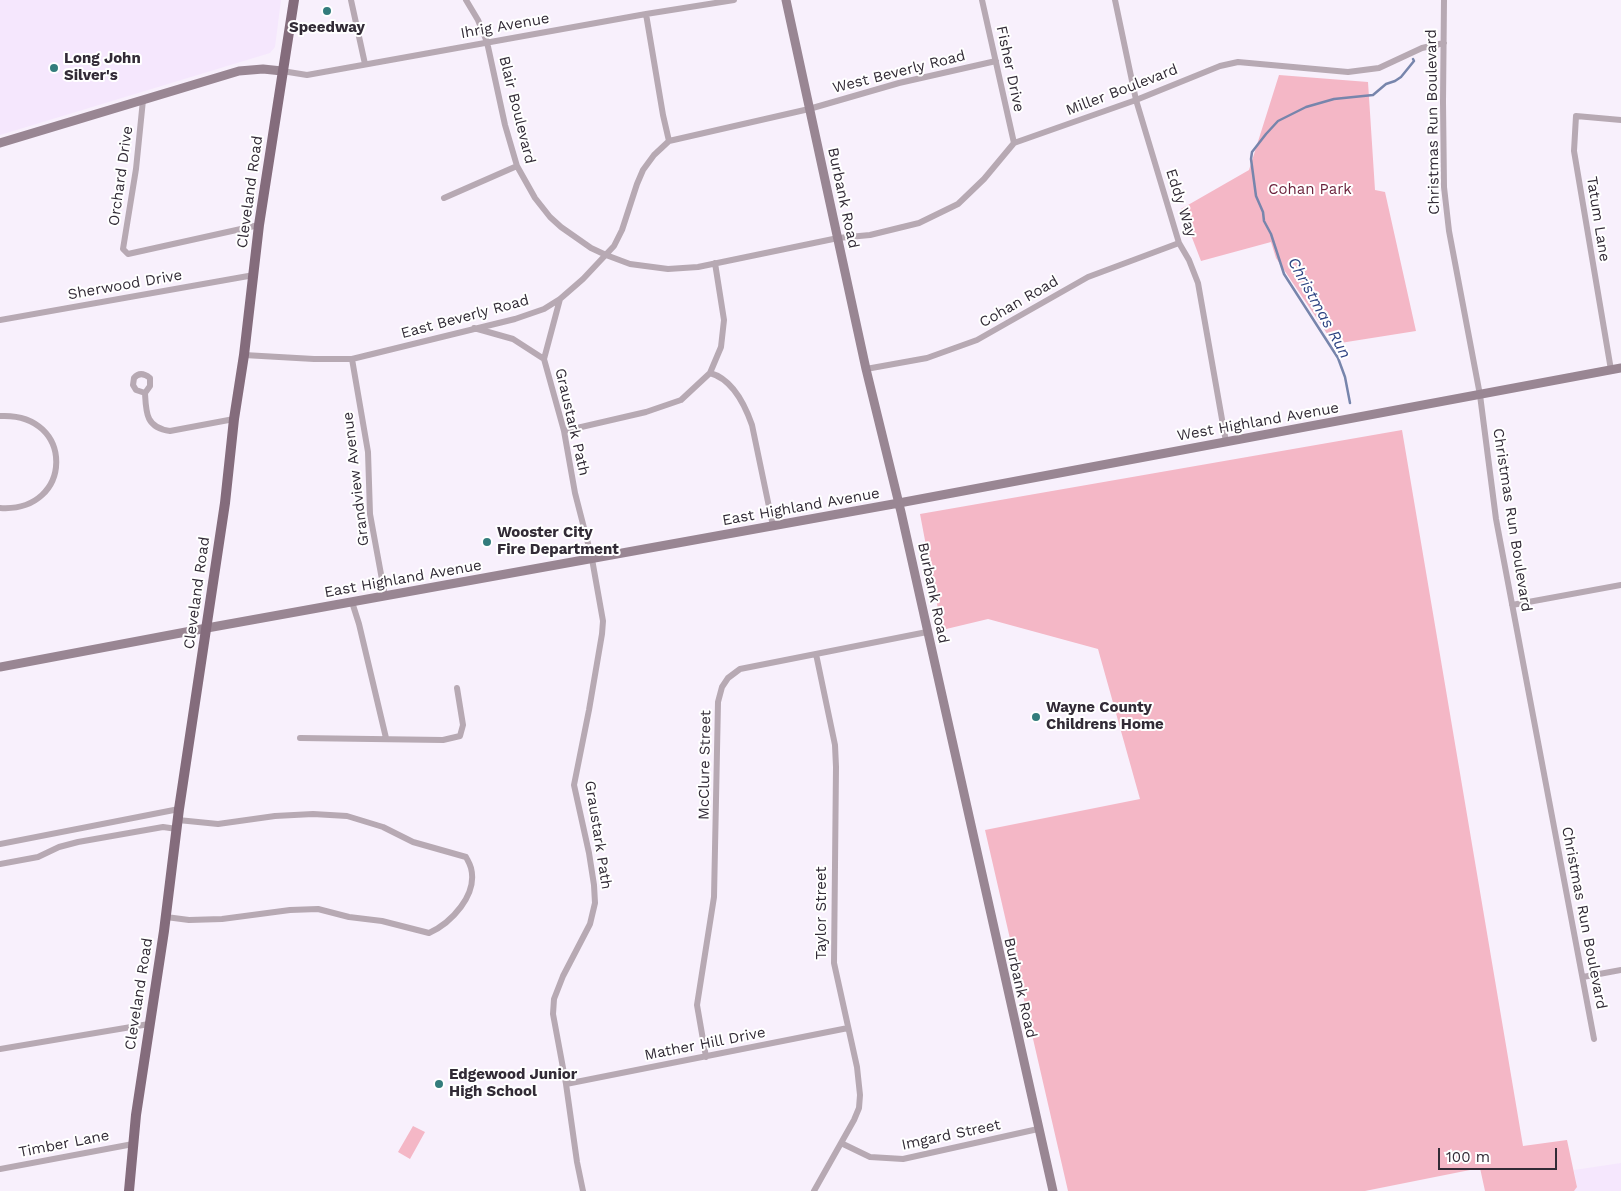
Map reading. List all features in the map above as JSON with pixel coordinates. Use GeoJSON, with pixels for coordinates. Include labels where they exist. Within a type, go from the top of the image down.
{"type":"FeatureCollection","features":[{"type":"Feature","properties":{"kind":"main road","name":"Cleveland Road"},"geometry":{"type":"LineString","coordinates":[[129,1191],[133,1144],[149,1024],[157,980],[178,820],[225,503],[234,419],[260,225],[294,0]]}},
{"type":"Feature","properties":{"kind":"street"},"geometry":{"type":"LineString","coordinates":[[351,0],[365,64]]}},
{"type":"Feature","properties":{"kind":"street","name":"Blair Boulevard"},"geometry":{"type":"LineString","coordinates":[[466,0],[488,42],[505,125],[517,166],[535,198],[550,217],[573,237],[606,255],[630,264],[668,269],[680,269],[715,263],[838,238]]}},
{"type":"Feature","properties":{"kind":"street","name":"Ihrig Avenue"},"geometry":{"type":"LineString","coordinates":[[282,71],[308,75],[734,0]]}},
{"type":"Feature","properties":{"kind":"street","name":"Burbank Road"},"geometry":{"type":"LineString","coordinates":[[786,0],[866,369],[899,503],[1053,1191]]}},
{"type":"Feature","properties":{"kind":"street","name":"Fisher Drive"},"geometry":{"type":"LineString","coordinates":[[982,0],[1014,143]]}},
{"type":"Feature","properties":{"kind":"street","name":"Eddy Way"},"geometry":{"type":"LineString","coordinates":[[1115,0],[1136,100],[1179,242],[1189,260],[1198,283],[1226,442]]}},
{"type":"Feature","properties":{"kind":"street","name":"Christmas Run Boulevard"},"geometry":{"type":"LineString","coordinates":[[1444,0],[1444,187],[1449,231],[1480,395],[1496,519],[1594,1039]]}},
{"type":"Feature","properties":{"kind":"street"},"geometry":{"type":"LineString","coordinates":[[646,14],[662,115],[669,141],[809,109]]}},
{"type":"Feature","properties":{"kind":"street","name":"Miller Boulevard"},"geometry":{"type":"LineString","coordinates":[[1014,143],[1136,100],[1220,66],[1238,62],[1348,72],[1378,68],[1422,48],[1444,43]]}},
{"type":"Feature","properties":{"kind":"street","name":"West Beverly Road"},"geometry":{"type":"LineString","coordinates":[[809,109],[899,83],[996,61]]}},
{"type":"Feature","properties":{"kind":"street"},"geometry":{"type":"LineString","coordinates":[[0,143],[239,71],[262,69],[282,71]]}},
{"type":"Feature","properties":{"kind":"street","name":"Orchard Drive"},"geometry":{"type":"LineString","coordinates":[[143,100],[136,169],[123,249],[128,254],[260,225]]}},
{"type":"Feature","properties":{"kind":"street","name":"Tatum Lane"},"geometry":{"type":"LineString","coordinates":[[1611,370],[1574,151],[1574,134],[1576,116],[1621,120]]}},
{"type":"Feature","properties":{"kind":"street","name":"East Beverly Road"},"geometry":{"type":"LineString","coordinates":[[244,355],[352,359],[515,319],[544,309],[560,299],[583,279],[614,246],[622,230],[643,170],[654,155],[669,141]]}},
{"type":"Feature","properties":{"kind":"street"},"geometry":{"type":"LineString","coordinates":[[838,238],[870,235],[919,223],[958,204],[984,179],[1014,143]]}},
{"type":"Feature","properties":{"kind":"street"},"geometry":{"type":"LineString","coordinates":[[444,198],[517,166]]}},
{"type":"Feature","properties":{"kind":"street","name":"Cohan Road"},"geometry":{"type":"LineString","coordinates":[[866,369],[927,358],[977,340],[1088,277],[1179,242]]}},
{"type":"Feature","properties":{"kind":"street"},"geometry":{"type":"LineString","coordinates":[[564,431],[646,412],[681,400],[710,373],[721,347],[724,320],[715,263]]}},
{"type":"Feature","properties":{"kind":"street","name":"Sherwood Drive"},"geometry":{"type":"LineString","coordinates":[[0,320],[254,275]]}},
{"type":"Feature","properties":{"kind":"street","name":"Graustark Path"},"geometry":{"type":"LineString","coordinates":[[560,299],[544,359],[564,431],[576,493],[592,559],[603,621],[574,785],[589,853],[595,903],[590,924],[563,976],[554,1000],[553,1014],[583,1191]]}},
{"type":"Feature","properties":{"kind":"street","name":"Graustark Path"},"geometry":{"type":"LineString","coordinates":[[474,328],[513,339],[544,359]]}},
{"type":"Feature","properties":{"kind":"street","name":"Grandview Avenue"},"geometry":{"type":"LineString","coordinates":[[352,359],[368,452],[370,514],[385,596]]}},
{"type":"Feature","properties":{"kind":"street","name":"West Highland Avenue"},"geometry":{"type":"LineString","coordinates":[[899,503],[1621,368]]}},
{"type":"Feature","properties":{"kind":"street"},"geometry":{"type":"LineString","coordinates":[[710,373],[723,378],[728,383],[748,416],[773,526]]}},
{"type":"Feature","properties":{"kind":"street"},"geometry":{"type":"LineString","coordinates":[[145,393],[146,410],[151,423],[160,430],[170,431],[234,419]]}},
{"type":"Feature","properties":{"kind":"street"},"geometry":{"type":"LineString","coordinates":[[0,416],[22,416],[38,425],[50,438],[56,454],[56,467],[52,481],[44,494],[34,502],[12,508],[0,508]]}},
{"type":"Feature","properties":{"kind":"street","name":"East Highland Avenue"},"geometry":{"type":"LineString","coordinates":[[0,667],[899,503]]}},
{"type":"Feature","properties":{"kind":"street"},"geometry":{"type":"LineString","coordinates":[[1512,605],[1621,585]]}},
{"type":"Feature","properties":{"kind":"street"},"geometry":{"type":"LineString","coordinates":[[352,602],[360,624],[386,738]]}},
{"type":"Feature","properties":{"kind":"street","name":"McClure Street"},"geometry":{"type":"LineString","coordinates":[[706,1057],[697,1005],[714,897],[718,716],[722,687],[728,678],[740,669],[927,632]]}},
{"type":"Feature","properties":{"kind":"street","name":"Taylor Street"},"geometry":{"type":"LineString","coordinates":[[814,1191],[854,1120],[860,1095],[857,1067],[834,962],[835,744],[816,654]]}},
{"type":"Feature","properties":{"kind":"street"},"geometry":{"type":"LineString","coordinates":[[300,738],[443,740],[460,736],[463,725],[457,688]]}},
{"type":"Feature","properties":{"kind":"street"},"geometry":{"type":"LineString","coordinates":[[0,844],[103,825],[178,820],[218,824],[274,816],[313,814],[347,816],[383,827],[413,842],[466,857],[472,869],[471,890],[458,911],[440,928],[429,934],[382,920],[349,917],[318,909],[290,910],[222,919],[189,920],[166,917]]}},
{"type":"Feature","properties":{"kind":"street"},"geometry":{"type":"LineString","coordinates":[[0,864],[38,857],[59,847],[163,827],[178,820]]}},
{"type":"Feature","properties":{"kind":"street"},"geometry":{"type":"LineString","coordinates":[[103,825],[105,837]]}},
{"type":"Feature","properties":{"kind":"street"},"geometry":{"type":"LineString","coordinates":[[1583,977],[1621,970]]}},
{"type":"Feature","properties":{"kind":"street"},"geometry":{"type":"LineString","coordinates":[[0,1048],[149,1024]]}},
{"type":"Feature","properties":{"kind":"street","name":"Mather Hill Drive"},"geometry":{"type":"LineString","coordinates":[[566,1084],[848,1028]]}},
{"type":"Feature","properties":{"kind":"street","name":"Imgard Street"},"geometry":{"type":"LineString","coordinates":[[841,1143],[870,1157],[903,1160],[1038,1129]]}},
{"type":"Feature","properties":{"kind":"street","name":"Timber Lane"},"geometry":{"type":"LineString","coordinates":[[0,1169],[133,1144]]}},
{"type":"Feature","properties":{"kind":"shaded area"},"geometry":{"type":"Polygon","coordinates":[[[0,0],[281,0],[275,47],[270,53],[0,135],[0,0]]]}},
{"type":"Feature","properties":{"kind":"shaded area"},"geometry":{"type":"Polygon","coordinates":[[[1621,1163],[1621,1191],[1574,1191],[1577,1187],[1574,1170],[1621,1163]]]}},
{"type":"Feature","properties":{"kind":"green space","name":"Cohan Park"},"geometry":{"type":"Polygon","coordinates":[[[1279,75],[1368,82],[1375,190],[1385,192],[1416,331],[1334,344],[1276,258],[1271,242],[1201,261],[1181,209],[1249,170],[1279,75]]]}},
{"type":"Feature","properties":{"kind":"green space"},"geometry":{"type":"Polygon","coordinates":[[[1402,430],[1523,1146],[1567,1140],[1577,1187],[1574,1191],[1485,1191],[1480,1168],[1365,1191],[1068,1191],[985,830],[1140,799],[1098,649],[988,619],[942,630],[920,514],[1402,430]]]}},
{"type":"Feature","properties":{"kind":"green space"},"geometry":{"type":"Polygon","coordinates":[[[413,1126],[425,1132],[410,1159],[398,1152],[413,1126]]]}},
{"type":"Feature","properties":{"kind":"waterway","name":"Christmas Run"},"geometry":{"type":"LineString","coordinates":[[1350,403],[1345,377],[1338,358],[1284,274],[1256,196],[1251,159],[1252,152],[1278,121],[1306,107],[1334,99],[1373,95],[1386,84],[1401,77],[1414,61],[1413,59]]}},
{"type":"Feature","properties":{"kind":"place","name":"Speedway"},"geometry":{"type":"Point","coordinates":[327,11]}},
{"type":"Feature","properties":{"kind":"place","name":"Long John Silver's"},"geometry":{"type":"Point","coordinates":[54,68]}},
{"type":"Feature","properties":{"kind":"place","name":"Wooster City Fire Department"},"geometry":{"type":"Point","coordinates":[487,542]}},
{"type":"Feature","properties":{"kind":"place","name":"Wayne County Childrens Home"},"geometry":{"type":"Point","coordinates":[1036,717]}},
{"type":"Feature","properties":{"kind":"place","name":"Edgewood Junior High School"},"geometry":{"type":"Point","coordinates":[439,1084]}}]}
